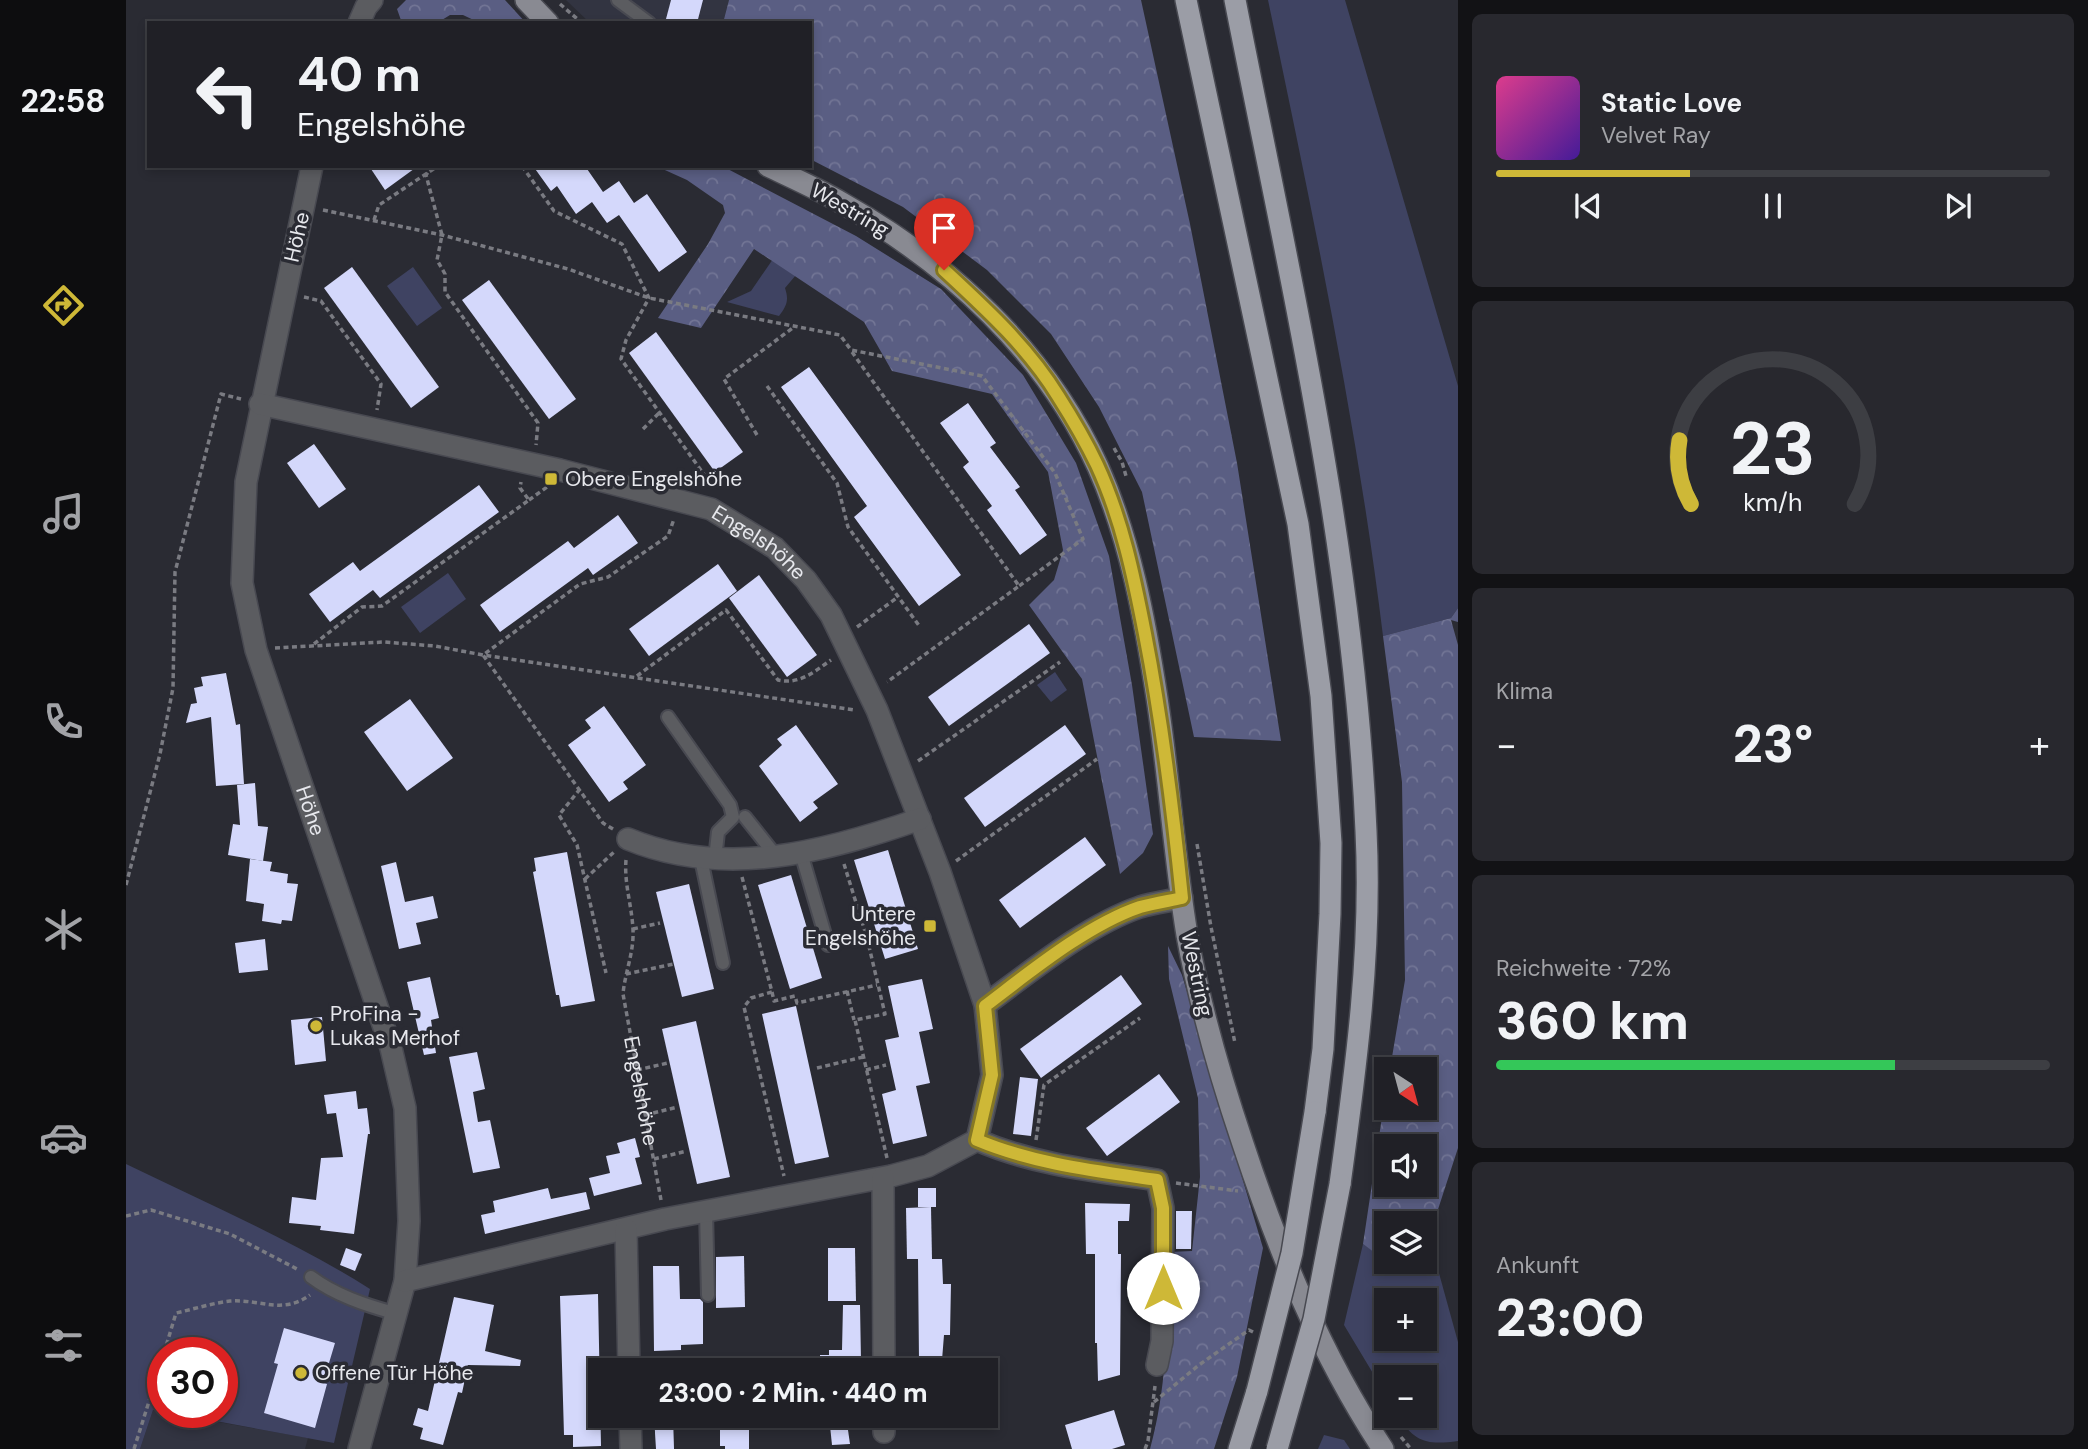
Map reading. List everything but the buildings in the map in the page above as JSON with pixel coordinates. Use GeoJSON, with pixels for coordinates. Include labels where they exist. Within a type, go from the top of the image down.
{"type":"FeatureCollection","features":[{"type":"Feature","properties":{"kind":"highway"},"geometry":{"type":"LineString","coordinates":[[1186,0],[1298,524],[1321,696],[1331,843],[1324,1037],[1315,1112],[1292,1252],[1257,1391],[1239,1449]]}},
{"type":"Feature","properties":{"kind":"highway"},"geometry":{"type":"LineString","coordinates":[[1235,0],[1298,313],[1337,544],[1358,703],[1367,833],[1362,1008],[1340,1184],[1314,1319],[1277,1449]]}},
{"type":"Feature","properties":{"kind":"main road"},"geometry":{"type":"LineString","coordinates":[[526,0],[546,21]]}},
{"type":"Feature","properties":{"kind":"main road","name":"Westring"},"geometry":{"type":"LineString","coordinates":[[772,168],[840,201],[891,233],[944,270],[985,307],[1024,349],[1064,406],[1097,465],[1119,522],[1135,581],[1157,695],[1188,936],[1216,1064],[1259,1194],[1292,1275],[1337,1374],[1382,1449]]}},
{"type":"Feature","properties":{"kind":"street"},"geometry":{"type":"LineString","coordinates":[[360,21],[372,0]]}},
{"type":"Feature","properties":{"kind":"street","name":"Höhe"},"geometry":{"type":"LineString","coordinates":[[312,168],[260,404],[246,482],[242,583],[256,650],[391,1048],[405,1108],[409,1221],[405,1281],[394,1313],[359,1449]]}},
{"type":"Feature","properties":{"kind":"street","name":"Engelshöhe"},"geometry":{"type":"LineString","coordinates":[[260,404],[690,503],[711,509],[775,548],[806,580],[831,615],[873,702],[940,872],[985,1006],[992,1075],[977,1140]]}},
{"type":"Feature","properties":{"kind":"street"},"geometry":{"type":"LineString","coordinates":[[628,839],[656,850],[708,859],[776,856],[838,845],[920,819]]}},
{"type":"Feature","properties":{"kind":"street"},"geometry":{"type":"LineString","coordinates":[[985,1006],[1048,959],[1092,931],[1139,907],[1182,898]]}},
{"type":"Feature","properties":{"kind":"street"},"geometry":{"type":"LineString","coordinates":[[405,1281],[665,1219],[887,1177],[928,1166],[977,1140],[1006,1152],[1051,1164],[1157,1180],[1163,1208],[1163,1341],[1157,1365]]}},
{"type":"Feature","properties":{"kind":"street"},"geometry":{"type":"LineString","coordinates":[[884,1358],[887,1177]]}},
{"type":"Feature","properties":{"kind":"street"},"geometry":{"type":"LineString","coordinates":[[626,1229],[629,1358]]}},
{"type":"Feature","properties":{"kind":"street"},"geometry":{"type":"LineString","coordinates":[[631,1428],[631,1449]]}},
{"type":"Feature","properties":{"kind":"lane"},"geometry":{"type":"LineString","coordinates":[[618,0],[646,21]]}},
{"type":"Feature","properties":{"kind":"lane"},"geometry":{"type":"LineString","coordinates":[[668,717],[730,805],[733,817],[718,832],[708,859],[723,963]]}},
{"type":"Feature","properties":{"kind":"lane"},"geometry":{"type":"LineString","coordinates":[[744,817],[776,856]]}},
{"type":"Feature","properties":{"kind":"lane"},"geometry":{"type":"LineString","coordinates":[[801,853],[828,945]]}},
{"type":"Feature","properties":{"kind":"lane"},"geometry":{"type":"LineString","coordinates":[[706,1211],[708,1295]]}},
{"type":"Feature","properties":{"kind":"lane"},"geometry":{"type":"LineString","coordinates":[[311,1277],[323,1286],[363,1304],[394,1313]]}},
{"type":"Feature","properties":{"kind":"path"},"geometry":{"type":"LineString","coordinates":[[556,0],[581,21]]}},
{"type":"Feature","properties":{"kind":"path"},"geometry":{"type":"LineString","coordinates":[[374,220],[379,205],[433,168]]}},
{"type":"Feature","properties":{"kind":"path"},"geometry":{"type":"LineString","coordinates":[[523,168],[554,211],[622,244],[649,298]]}},
{"type":"Feature","properties":{"kind":"path"},"geometry":{"type":"LineString","coordinates":[[312,645],[362,607],[382,606],[529,500],[520,488],[529,464],[538,423],[445,292],[444,274],[437,260],[442,236],[426,175]]}},
{"type":"Feature","properties":{"kind":"path"},"geometry":{"type":"LineString","coordinates":[[304,207],[374,220],[568,269],[649,298],[840,335],[1019,586]]}},
{"type":"Feature","properties":{"kind":"path"},"geometry":{"type":"LineString","coordinates":[[284,294],[321,301],[381,384],[373,430]]}},
{"type":"Feature","properties":{"kind":"path"},"geometry":{"type":"LineString","coordinates":[[483,655],[580,584],[608,577],[668,536],[708,480],[621,359],[626,340],[649,298]]}},
{"type":"Feature","properties":{"kind":"path"},"geometry":{"type":"LineString","coordinates":[[757,435],[724,379],[794,326]]}},
{"type":"Feature","properties":{"kind":"path"},"geometry":{"type":"LineString","coordinates":[[256,650],[384,642],[435,646],[847,710],[873,702],[1019,586],[1083,539],[1055,473],[982,376],[851,350]]}},
{"type":"Feature","properties":{"kind":"path"},"geometry":{"type":"LineString","coordinates":[[766,386],[837,483],[848,527],[920,627]]}},
{"type":"Feature","properties":{"kind":"path"},"geometry":{"type":"LineString","coordinates":[[126,885],[160,754],[173,688],[175,572],[221,394],[260,404]]}},
{"type":"Feature","properties":{"kind":"path"},"geometry":{"type":"LineString","coordinates":[[643,429],[660,412]]}},
{"type":"Feature","properties":{"kind":"path"},"geometry":{"type":"LineString","coordinates":[[637,676],[726,610],[778,680],[796,681],[805,678],[898,597]]}},
{"type":"Feature","properties":{"kind":"path"},"geometry":{"type":"LineString","coordinates":[[483,655],[603,823],[628,839],[585,879]]}},
{"type":"Feature","properties":{"kind":"path"},"geometry":{"type":"LineString","coordinates":[[916,762],[1060,662]]}},
{"type":"Feature","properties":{"kind":"path"},"geometry":{"type":"LineString","coordinates":[[940,872],[1097,759]]}},
{"type":"Feature","properties":{"kind":"path"},"geometry":{"type":"LineString","coordinates":[[580,789],[559,816],[577,845],[606,973]]}},
{"type":"Feature","properties":{"kind":"path","name":"Engelshöhe"},"geometry":{"type":"LineString","coordinates":[[628,839],[625,876],[633,929],[632,953],[625,974],[623,994],[665,1219]]}},
{"type":"Feature","properties":{"kind":"path"},"geometry":{"type":"LineString","coordinates":[[838,845],[867,938],[885,1014],[855,1020]]}},
{"type":"Feature","properties":{"kind":"path"},"geometry":{"type":"LineString","coordinates":[[737,858],[774,1001],[796,996],[797,1003],[878,984]]}},
{"type":"Feature","properties":{"kind":"path"},"geometry":{"type":"LineString","coordinates":[[633,929],[660,923]]}},
{"type":"Feature","properties":{"kind":"path"},"geometry":{"type":"LineString","coordinates":[[625,974],[674,964]]}},
{"type":"Feature","properties":{"kind":"path"},"geometry":{"type":"LineString","coordinates":[[847,991],[887,1177]]}},
{"type":"Feature","properties":{"kind":"path"},"geometry":{"type":"LineString","coordinates":[[772,992],[751,998],[744,1007],[788,1195]]}},
{"type":"Feature","properties":{"kind":"path"},"geometry":{"type":"LineString","coordinates":[[1033,1158],[1044,1085],[1140,1018]]}},
{"type":"Feature","properties":{"kind":"path"},"geometry":{"type":"LineString","coordinates":[[817,1068],[863,1057]]}},
{"type":"Feature","properties":{"kind":"path"},"geometry":{"type":"LineString","coordinates":[[637,1070],[668,1063]]}},
{"type":"Feature","properties":{"kind":"path"},"geometry":{"type":"LineString","coordinates":[[866,1070],[886,1065]]}},
{"type":"Feature","properties":{"kind":"path"},"geometry":{"type":"LineString","coordinates":[[645,1115],[678,1107]]}},
{"type":"Feature","properties":{"kind":"path"},"geometry":{"type":"LineString","coordinates":[[654,1159],[688,1151]]}},
{"type":"Feature","properties":{"kind":"path"},"geometry":{"type":"LineString","coordinates":[[1157,1180],[1259,1194]]}},
{"type":"Feature","properties":{"kind":"path"},"geometry":{"type":"LineString","coordinates":[[126,1216],[151,1210],[230,1234],[311,1277]]}},
{"type":"Feature","properties":{"kind":"path"},"geometry":{"type":"LineString","coordinates":[[169,1337],[176,1313],[232,1301],[285,1306],[302,1300],[323,1286]]}},
{"type":"Feature","properties":{"kind":"path"},"geometry":{"type":"LineString","coordinates":[[1145,1449],[1154,1402],[1157,1365]]}},
{"type":"Feature","properties":{"kind":"path"},"geometry":{"type":"LineString","coordinates":[[134,1449],[147,1407]]}},
{"type":"Feature","properties":{"kind":"shaded area"},"geometry":{"type":"Polygon","coordinates":[[[566,0],[729,0],[724,21],[588,21],[566,0]]]}},
{"type":"Feature","properties":{"kind":"shaded area"},"geometry":{"type":"Polygon","coordinates":[[[1268,0],[1345,0],[1458,386],[1458,608],[1451,618],[1383,636],[1347,397],[1268,0]]]}},
{"type":"Feature","properties":{"kind":"shaded area"},"geometry":{"type":"Polygon","coordinates":[[[773,259],[796,275],[785,288],[786,303],[779,316],[727,302],[751,291],[773,259]]]}},
{"type":"Feature","properties":{"kind":"shaded area"},"geometry":{"type":"Polygon","coordinates":[[[413,267],[442,308],[417,326],[387,286],[413,267]]]}},
{"type":"Feature","properties":{"kind":"shaded area"},"geometry":{"type":"Polygon","coordinates":[[[448,573],[466,599],[420,633],[401,607],[448,573]]]}},
{"type":"Feature","properties":{"kind":"shaded area"},"geometry":{"type":"Polygon","coordinates":[[[1055,672],[1067,690],[1051,702],[1037,685],[1055,672]]]}},
{"type":"Feature","properties":{"kind":"shaded area"},"geometry":{"type":"Polygon","coordinates":[[[126,1164],[281,1238],[370,1289],[334,1443],[238,1425],[238,1337],[147,1337],[147,1428],[140,1449],[126,1449],[126,1164]]]}},
{"type":"Feature","properties":{"kind":"shaded area"},"geometry":{"type":"Polygon","coordinates":[[[1363,1244],[1374,1252],[1374,1274],[1437,1274],[1437,1266],[1458,1342],[1458,1441],[1430,1442],[1417,1437],[1407,1428],[1437,1428],[1437,1365],[1374,1365],[1374,1375],[1344,1325],[1363,1244]]]}},
{"type":"Feature","properties":{"kind":"shaded area"},"geometry":{"type":"Polygon","coordinates":[[[238,1425],[308,1438],[305,1449],[140,1449],[147,1428],[238,1428],[238,1425]]]}},
{"type":"Feature","properties":{"kind":"shaded area"},"geometry":{"type":"Polygon","coordinates":[[[1324,1435],[1344,1440],[1350,1449],[1318,1449],[1324,1435]]]}},
{"type":"Feature","properties":{"kind":"green space"},"geometry":{"type":"Polygon","coordinates":[[[406,0],[505,0],[524,21],[476,21],[463,15],[450,15],[440,21],[401,21],[397,9],[406,0]]]}},
{"type":"Feature","properties":{"kind":"green space"},"geometry":{"type":"Polygon","coordinates":[[[729,0],[1141,0],[1190,224],[1237,463],[1281,741],[1194,737],[1142,492],[1099,407],[1051,334],[987,270],[903,207],[812,160],[812,21],[724,21],[729,0]]]}},
{"type":"Feature","properties":{"kind":"green space"},"geometry":{"type":"Polygon","coordinates":[[[660,168],[726,168],[856,236],[941,289],[1023,375],[1076,463],[1109,556],[1132,685],[1153,834],[1143,853],[1120,874],[1082,679],[1029,605],[1054,580],[1063,550],[1048,472],[992,394],[892,371],[864,322],[754,249],[701,328],[658,318],[708,244],[725,213],[723,205],[687,180],[660,168]]]}},
{"type":"Feature","properties":{"kind":"green space"},"geometry":{"type":"Polygon","coordinates":[[[1458,608],[1458,622],[1451,620],[1458,645],[1458,1148],[1437,1212],[1374,1211],[1374,1252],[1363,1244],[1374,1170],[1374,1197],[1437,1197],[1437,1134],[1379,1134],[1382,1120],[1437,1120],[1437,1057],[1392,1057],[1405,980],[1402,782],[1383,636],[1451,618],[1458,608]]]}},
{"type":"Feature","properties":{"kind":"green space"},"geometry":{"type":"Polygon","coordinates":[[[1168,946],[1182,975],[1263,1248],[1237,1377],[1214,1449],[1150,1449],[1163,1376],[1170,1252],[1192,1251],[1200,1177],[1198,1098],[1169,979],[1168,946]]]}},
{"type":"Feature","properties":{"kind":"place","name":"Obere Engelshöhe"},"geometry":{"type":"Point","coordinates":[551,479]}},
{"type":"Feature","properties":{"kind":"place","name":"Untere Engelshöhe"},"geometry":{"type":"Point","coordinates":[930,926]}},
{"type":"Feature","properties":{"kind":"place","name":"ProFina - Lukas Merhof"},"geometry":{"type":"Point","coordinates":[316,1026]}},
{"type":"Feature","properties":{"kind":"place","name":"Offene Tür Höhe"},"geometry":{"type":"Point","coordinates":[301,1373]}},
{"type":"Feature","properties":{"kind":"route"},"geometry":{"type":"LineString","coordinates":[[944,270],[985,307],[1024,349],[1058,394],[1097,465],[1119,522],[1135,581],[1157,695],[1182,898],[1139,907],[1092,931],[1048,959],[985,1006],[992,1075],[977,1140],[1006,1152],[1051,1164],[1157,1180],[1163,1208],[1163,1288]]}}]}
